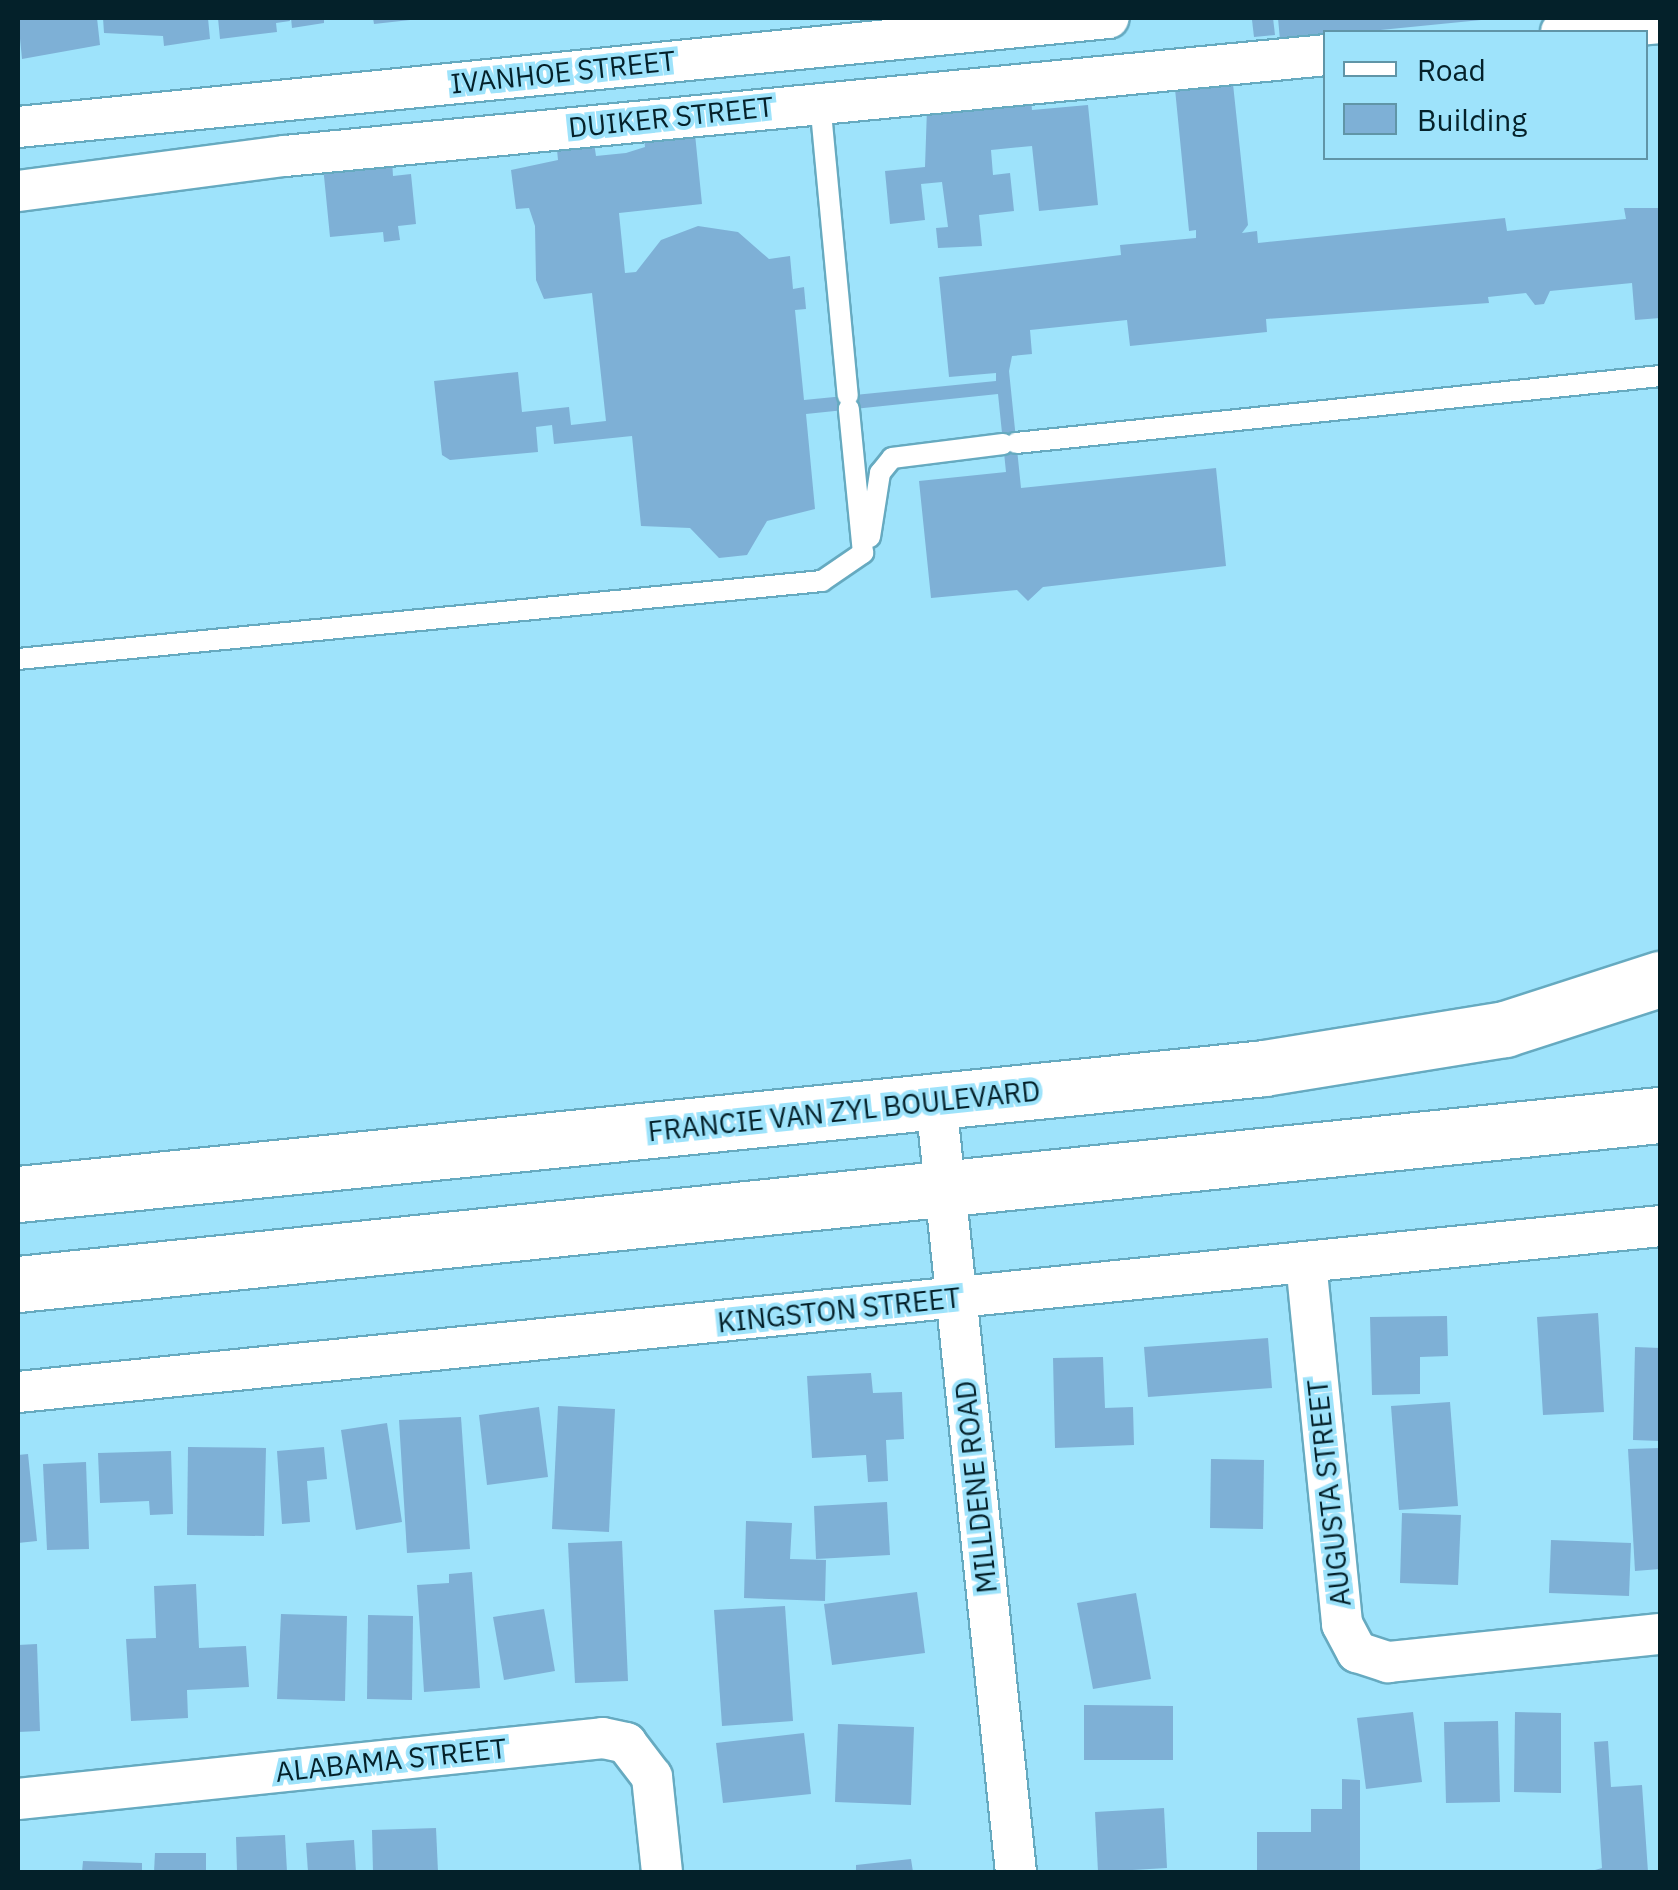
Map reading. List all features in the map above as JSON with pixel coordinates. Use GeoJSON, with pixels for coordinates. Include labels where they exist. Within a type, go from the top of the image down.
{"type":"FeatureCollection","features":[{"type":"Feature","properties":{"kind":"main road","name":"FRANCIE VAN ZYL BOULEVARD"},"geometry":{"type":"LineString","coordinates":[[18,1194],[1264,1068],[1505,1029],[1660,979]]}},
{"type":"Feature","properties":{"kind":"main road"},"geometry":{"type":"LineString","coordinates":[[1264,1068],[1418,1066],[1550,1044],[1660,1013]]}},
{"type":"Feature","properties":{"kind":"main road"},"geometry":{"type":"LineString","coordinates":[[18,1284],[1660,1116]]}},
{"type":"Feature","properties":{"kind":"street","name":"IVANHOE STREET"},"geometry":{"type":"LineString","coordinates":[[18,126],[832,31],[1109,18]]}},
{"type":"Feature","properties":{"kind":"street"},"geometry":{"type":"LineString","coordinates":[[1582,30],[1660,23]]}},
{"type":"Feature","properties":{"kind":"street","name":"DUIKER STREET"},"geometry":{"type":"LineString","coordinates":[[18,191],[285,156],[1323,55]]}},
{"type":"Feature","properties":{"kind":"street","name":"MILLDENE ROAD"},"geometry":{"type":"LineString","coordinates":[[936,1100],[1016,1872]]}},
{"type":"Feature","properties":{"kind":"street","name":"KINGSTON STREET"},"geometry":{"type":"LineString","coordinates":[[18,1392],[1660,1226]]}},
{"type":"Feature","properties":{"kind":"street","name":"AUGUSTA STREET"},"geometry":{"type":"LineString","coordinates":[[1306,1262],[1342,1624],[1357,1652],[1388,1662],[1660,1634]]}},
{"type":"Feature","properties":{"kind":"street","name":"ALABAMA STREET"},"geometry":{"type":"LineString","coordinates":[[18,1798],[603,1738],[626,1743],[652,1778],[662,1872]]}},
{"type":"Feature","properties":{"kind":"lane"},"geometry":{"type":"LineString","coordinates":[[820,102],[863,553]]}},
{"type":"Feature","properties":{"kind":"lane"},"geometry":{"type":"LineString","coordinates":[[18,659],[822,580],[863,553],[880,473],[892,458],[1660,376]]}},
{"type":"Feature","properties":{"kind":"building"},"geometry":{"type":"Polygon","coordinates":[[[18,18],[97,18],[100,45],[22,59],[18,18]]]}},
{"type":"Feature","properties":{"kind":"building"},"geometry":{"type":"Polygon","coordinates":[[[103,18],[208,18],[210,39],[164,46],[163,36],[104,33],[103,18]]]}},
{"type":"Feature","properties":{"kind":"building"},"geometry":{"type":"Polygon","coordinates":[[[218,18],[290,21],[276,23],[277,32],[220,39],[218,18]]]}},
{"type":"Feature","properties":{"kind":"building"},"geometry":{"type":"Polygon","coordinates":[[[291,18],[324,18],[324,23],[292,28],[291,18]]]}},
{"type":"Feature","properties":{"kind":"building"},"geometry":{"type":"Polygon","coordinates":[[[373,18],[410,18],[410,20],[374,24],[373,18]]]}},
{"type":"Feature","properties":{"kind":"building"},"geometry":{"type":"Polygon","coordinates":[[[1273,18],[1275,35],[1254,37],[1252,20],[1273,18]]]}},
{"type":"Feature","properties":{"kind":"building"},"geometry":{"type":"Polygon","coordinates":[[[1278,18],[1481,18],[1380,30],[1323,30],[1323,36],[1280,40],[1278,18]]]}},
{"type":"Feature","properties":{"kind":"building"},"geometry":{"type":"Polygon","coordinates":[[[1233,84],[1248,225],[1242,233],[1257,231],[1258,243],[1505,218],[1507,231],[1626,219],[1624,208],[1660,208],[1660,318],[1635,320],[1632,283],[1550,291],[1544,304],[1535,305],[1526,293],[1488,297],[1489,303],[1266,319],[1267,332],[1130,346],[1127,320],[1030,330],[1032,354],[1012,356],[1009,371],[1021,488],[1216,468],[1226,566],[1043,587],[1028,601],[1017,590],[931,598],[919,481],[1006,472],[998,394],[806,414],[815,509],[767,521],[747,555],[719,558],[690,528],[641,526],[632,436],[554,444],[552,425],[536,427],[538,452],[450,460],[442,455],[434,381],[518,372],[522,412],[569,407],[571,425],[606,421],[592,293],[544,299],[536,280],[535,226],[529,208],[516,209],[511,170],[558,160],[556,140],[593,136],[596,156],[626,153],[645,147],[643,130],[694,124],[702,204],[619,213],[625,273],[636,272],[661,240],[698,226],[738,232],[769,259],[790,256],[793,289],[804,287],[806,309],[795,310],[804,400],[996,381],[996,373],[949,377],[939,277],[1121,255],[1120,245],[1196,238],[1196,230],[1189,231],[1175,89],[1233,84]]]}},
{"type":"Feature","properties":{"kind":"building"},"geometry":{"type":"Polygon","coordinates":[[[1031,98],[1032,110],[1088,105],[1098,205],[1039,211],[1032,146],[991,150],[993,175],[1010,173],[1014,211],[979,215],[982,246],[938,248],[936,228],[948,227],[942,182],[921,184],[925,220],[890,224],[885,171],[925,167],[927,108],[1031,98]]]}},
{"type":"Feature","properties":{"kind":"building"},"geometry":{"type":"Polygon","coordinates":[[[392,159],[393,176],[411,174],[416,224],[398,226],[400,240],[384,242],[383,232],[330,237],[323,166],[392,159]]]}},
{"type":"Feature","properties":{"kind":"building"},"geometry":{"type":"Polygon","coordinates":[[[1598,1313],[1604,1412],[1543,1415],[1537,1317],[1598,1313]]]}},
{"type":"Feature","properties":{"kind":"building"},"geometry":{"type":"Polygon","coordinates":[[[1447,1316],[1448,1356],[1420,1357],[1420,1394],[1372,1395],[1370,1317],[1447,1316]]]}},
{"type":"Feature","properties":{"kind":"building"},"geometry":{"type":"Polygon","coordinates":[[[1268,1338],[1272,1388],[1148,1397],[1144,1347],[1268,1338]]]}},
{"type":"Feature","properties":{"kind":"building"},"geometry":{"type":"Polygon","coordinates":[[[1635,1347],[1660,1348],[1660,1441],[1633,1440],[1635,1347]]]}},
{"type":"Feature","properties":{"kind":"building"},"geometry":{"type":"Polygon","coordinates":[[[1103,1357],[1105,1408],[1133,1407],[1134,1445],[1055,1448],[1053,1358],[1103,1357]]]}},
{"type":"Feature","properties":{"kind":"building"},"geometry":{"type":"Polygon","coordinates":[[[871,1373],[873,1393],[902,1392],[904,1439],[886,1440],[888,1481],[868,1482],[866,1455],[812,1458],[807,1376],[871,1373]]]}},
{"type":"Feature","properties":{"kind":"building"},"geometry":{"type":"Polygon","coordinates":[[[1450,1402],[1458,1506],[1399,1510],[1391,1406],[1450,1402]]]}},
{"type":"Feature","properties":{"kind":"building"},"geometry":{"type":"Polygon","coordinates":[[[558,1406],[615,1409],[609,1532],[552,1529],[558,1406]]]}},
{"type":"Feature","properties":{"kind":"building"},"geometry":{"type":"Polygon","coordinates":[[[539,1407],[548,1477],[487,1485],[479,1415],[539,1407]]]}},
{"type":"Feature","properties":{"kind":"building"},"geometry":{"type":"Polygon","coordinates":[[[461,1417],[470,1549],[407,1553],[399,1420],[461,1417]]]}},
{"type":"Feature","properties":{"kind":"building"},"geometry":{"type":"Polygon","coordinates":[[[387,1423],[402,1522],[356,1530],[341,1430],[387,1423]]]}},
{"type":"Feature","properties":{"kind":"building"},"geometry":{"type":"Polygon","coordinates":[[[188,1447],[266,1448],[264,1536],[187,1535],[188,1447]]]}},
{"type":"Feature","properties":{"kind":"building"},"geometry":{"type":"Polygon","coordinates":[[[324,1447],[327,1479],[307,1481],[310,1522],[282,1524],[277,1451],[324,1447]]]}},
{"type":"Feature","properties":{"kind":"building"},"geometry":{"type":"Polygon","coordinates":[[[1660,1448],[1660,1569],[1635,1571],[1628,1449],[1660,1448]]]}},
{"type":"Feature","properties":{"kind":"building"},"geometry":{"type":"Polygon","coordinates":[[[171,1451],[173,1514],[150,1515],[149,1501],[100,1503],[98,1453],[171,1451]]]}},
{"type":"Feature","properties":{"kind":"building"},"geometry":{"type":"Polygon","coordinates":[[[28,1454],[37,1541],[18,1543],[18,1455],[28,1454]]]}},
{"type":"Feature","properties":{"kind":"building"},"geometry":{"type":"Polygon","coordinates":[[[1211,1459],[1264,1460],[1263,1529],[1210,1528],[1211,1459]]]}},
{"type":"Feature","properties":{"kind":"building"},"geometry":{"type":"Polygon","coordinates":[[[86,1462],[89,1549],[47,1550],[43,1464],[86,1462]]]}},
{"type":"Feature","properties":{"kind":"building"},"geometry":{"type":"Polygon","coordinates":[[[887,1502],[890,1555],[816,1559],[814,1506],[887,1502]]]}},
{"type":"Feature","properties":{"kind":"building"},"geometry":{"type":"Polygon","coordinates":[[[1402,1513],[1461,1515],[1458,1585],[1400,1583],[1402,1513]]]}},
{"type":"Feature","properties":{"kind":"building"},"geometry":{"type":"Polygon","coordinates":[[[746,1521],[792,1523],[790,1559],[826,1560],[825,1601],[744,1598],[746,1521]]]}},
{"type":"Feature","properties":{"kind":"building"},"geometry":{"type":"Polygon","coordinates":[[[1551,1540],[1631,1543],[1629,1596],[1549,1593],[1551,1540]]]}},
{"type":"Feature","properties":{"kind":"building"},"geometry":{"type":"Polygon","coordinates":[[[622,1541],[628,1681],[575,1683],[568,1543],[622,1541]]]}},
{"type":"Feature","properties":{"kind":"building"},"geometry":{"type":"Polygon","coordinates":[[[472,1572],[480,1688],[424,1692],[417,1585],[449,1583],[449,1574],[472,1572]]]}},
{"type":"Feature","properties":{"kind":"building"},"geometry":{"type":"Polygon","coordinates":[[[196,1584],[199,1648],[246,1646],[249,1687],[187,1690],[188,1718],[131,1721],[126,1639],[156,1638],[154,1586],[196,1584]]]}},
{"type":"Feature","properties":{"kind":"building"},"geometry":{"type":"Polygon","coordinates":[[[917,1592],[925,1653],[832,1665],[824,1604],[917,1592]]]}},
{"type":"Feature","properties":{"kind":"building"},"geometry":{"type":"Polygon","coordinates":[[[1136,1593],[1151,1679],[1093,1689],[1077,1603],[1136,1593]]]}},
{"type":"Feature","properties":{"kind":"building"},"geometry":{"type":"Polygon","coordinates":[[[785,1606],[793,1721],[722,1726],[714,1610],[785,1606]]]}},
{"type":"Feature","properties":{"kind":"building"},"geometry":{"type":"Polygon","coordinates":[[[544,1609],[555,1671],[504,1680],[493,1617],[544,1609]]]}},
{"type":"Feature","properties":{"kind":"building"},"geometry":{"type":"Polygon","coordinates":[[[281,1614],[347,1616],[345,1701],[277,1699],[281,1614]]]}},
{"type":"Feature","properties":{"kind":"building"},"geometry":{"type":"Polygon","coordinates":[[[368,1615],[413,1616],[412,1700],[367,1699],[368,1615]]]}},
{"type":"Feature","properties":{"kind":"building"},"geometry":{"type":"Polygon","coordinates":[[[37,1644],[40,1731],[18,1732],[18,1645],[37,1644]]]}},
{"type":"Feature","properties":{"kind":"building"},"geometry":{"type":"Polygon","coordinates":[[[1084,1705],[1173,1706],[1173,1760],[1084,1760],[1084,1705]]]}},
{"type":"Feature","properties":{"kind":"building"},"geometry":{"type":"Polygon","coordinates":[[[1413,1712],[1422,1782],[1366,1789],[1357,1718],[1413,1712]]]}},
{"type":"Feature","properties":{"kind":"building"},"geometry":{"type":"Polygon","coordinates":[[[1515,1712],[1561,1713],[1561,1793],[1514,1792],[1515,1712]]]}},
{"type":"Feature","properties":{"kind":"building"},"geometry":{"type":"Polygon","coordinates":[[[1498,1721],[1500,1802],[1446,1803],[1444,1722],[1498,1721]]]}},
{"type":"Feature","properties":{"kind":"building"},"geometry":{"type":"Polygon","coordinates":[[[838,1724],[914,1727],[911,1805],[835,1802],[838,1724]]]}},
{"type":"Feature","properties":{"kind":"building"},"geometry":{"type":"Polygon","coordinates":[[[804,1733],[811,1794],[723,1803],[716,1743],[804,1733]]]}},
{"type":"Feature","properties":{"kind":"building"},"geometry":{"type":"Polygon","coordinates":[[[1608,1741],[1611,1787],[1642,1785],[1648,1872],[1588,1872],[1602,1868],[1594,1742],[1608,1741]]]}},
{"type":"Feature","properties":{"kind":"building"},"geometry":{"type":"Polygon","coordinates":[[[1342,1779],[1360,1780],[1360,1872],[1257,1872],[1257,1832],[1311,1832],[1311,1809],[1342,1809],[1342,1779]]]}},
{"type":"Feature","properties":{"kind":"building"},"geometry":{"type":"Polygon","coordinates":[[[1164,1808],[1167,1868],[1098,1872],[1095,1812],[1164,1808]]]}},
{"type":"Feature","properties":{"kind":"building"},"geometry":{"type":"Polygon","coordinates":[[[436,1828],[438,1872],[373,1872],[372,1830],[436,1828]]]}},
{"type":"Feature","properties":{"kind":"building"},"geometry":{"type":"Polygon","coordinates":[[[285,1835],[287,1872],[237,1872],[236,1837],[285,1835]]]}},
{"type":"Feature","properties":{"kind":"building"},"geometry":{"type":"Polygon","coordinates":[[[354,1840],[356,1872],[308,1872],[306,1843],[354,1840]]]}},
{"type":"Feature","properties":{"kind":"building"},"geometry":{"type":"Polygon","coordinates":[[[155,1853],[206,1853],[206,1872],[154,1872],[155,1853]]]}},
{"type":"Feature","properties":{"kind":"building"},"geometry":{"type":"Polygon","coordinates":[[[911,1859],[913,1872],[856,1872],[856,1865],[911,1859]]]}},
{"type":"Feature","properties":{"kind":"building"},"geometry":{"type":"Polygon","coordinates":[[[83,1861],[142,1863],[142,1872],[82,1872],[83,1861]]]}}]}
